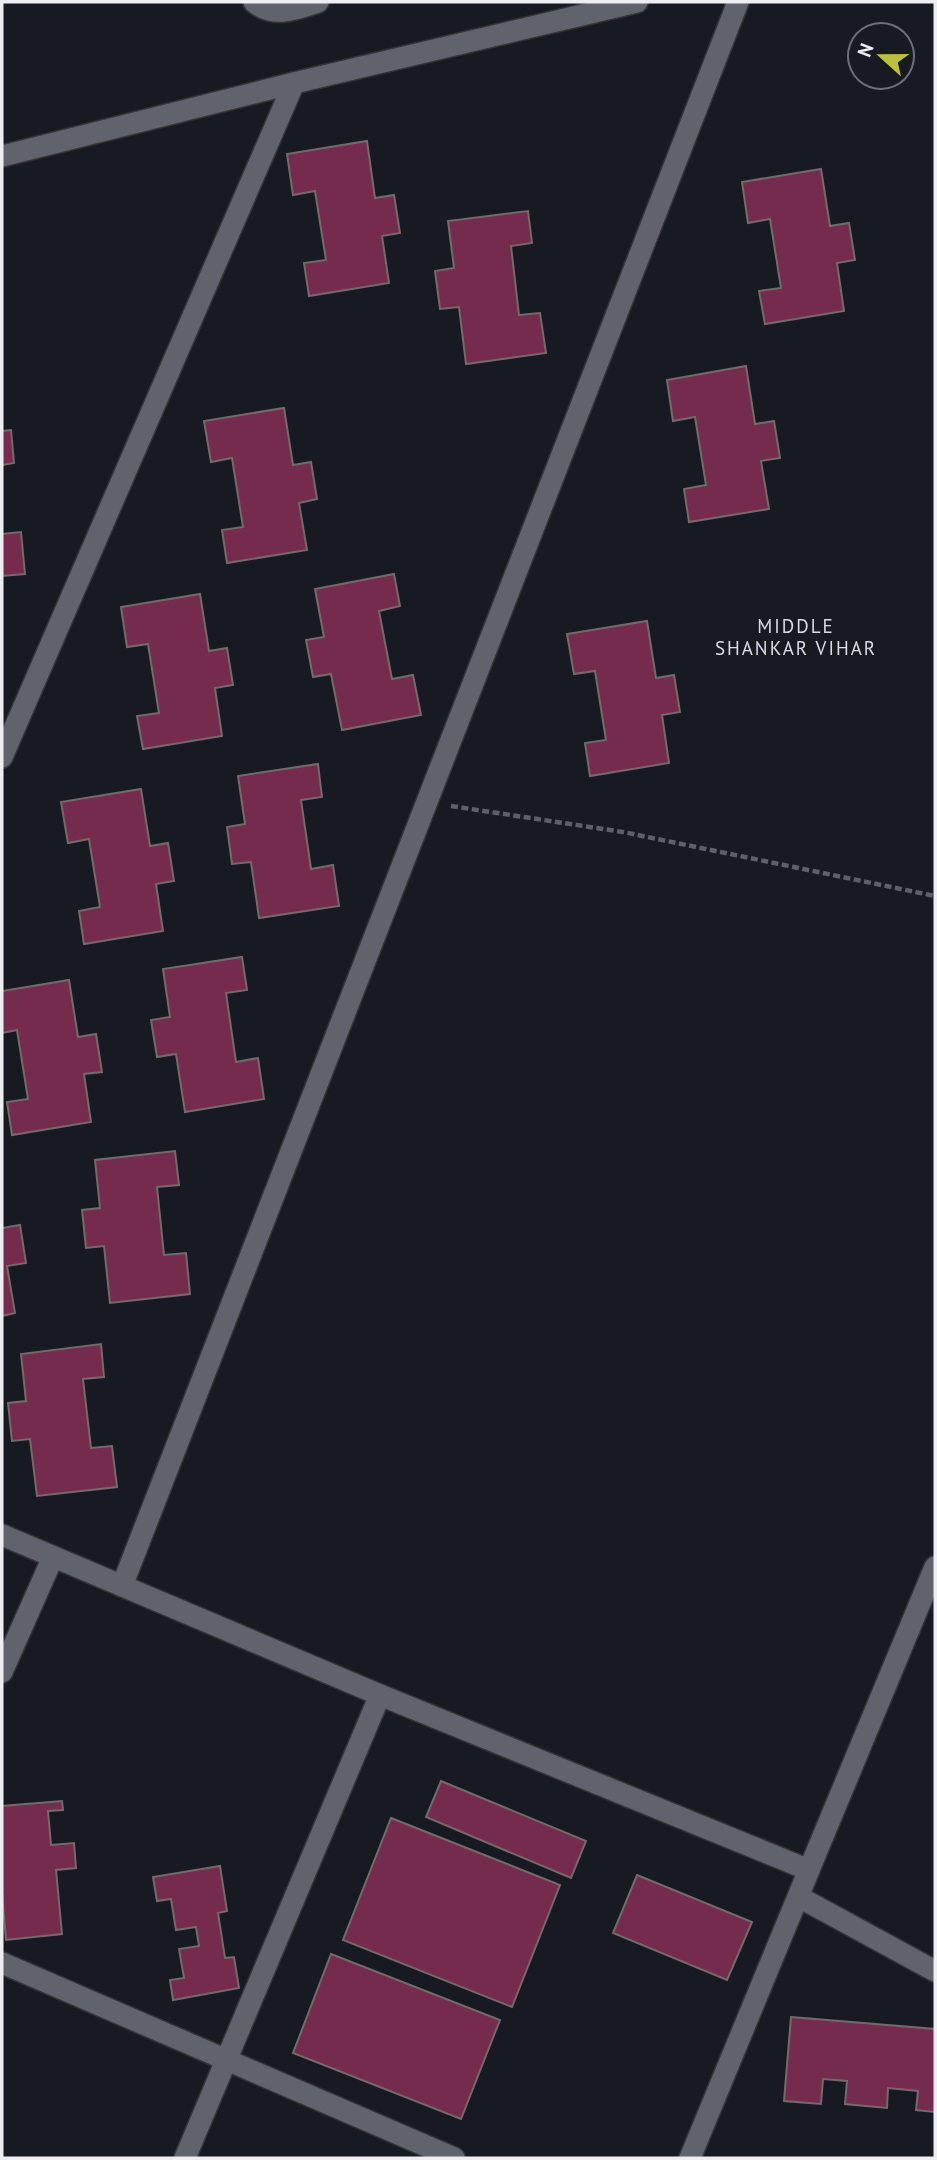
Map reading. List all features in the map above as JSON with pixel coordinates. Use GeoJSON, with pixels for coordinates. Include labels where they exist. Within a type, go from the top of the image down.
{"type":"FeatureCollection","features":[{"type":"Feature","properties":{"kind":"street"},"geometry":{"type":"LineString","coordinates":[[254,2],[275,12],[287,12],[318,2]]}},
{"type":"Feature","properties":{"kind":"street"},"geometry":{"type":"LineString","coordinates":[[2,156],[294,83],[637,2]]}},
{"type":"Feature","properties":{"kind":"street"},"geometry":{"type":"LineString","coordinates":[[122,1586],[738,2]]}},
{"type":"Feature","properties":{"kind":"street"},"geometry":{"type":"LineString","coordinates":[[2,757],[294,83]]}},
{"type":"Feature","properties":{"kind":"street"},"geometry":{"type":"LineString","coordinates":[[2,1535],[380,1695],[809,1870]]}},
{"type":"Feature","properties":{"kind":"street"},"geometry":{"type":"LineString","coordinates":[[2,1672],[53,1557]]}},
{"type":"Feature","properties":{"kind":"street"},"geometry":{"type":"LineString","coordinates":[[690,2158],[935,1567]]}},
{"type":"Feature","properties":{"kind":"street"},"geometry":{"type":"LineString","coordinates":[[185,2158],[380,1695]]}},
{"type":"Feature","properties":{"kind":"street"},"geometry":{"type":"LineString","coordinates":[[799,1897],[935,1971]]}},
{"type":"Feature","properties":{"kind":"street"},"geometry":{"type":"LineString","coordinates":[[2,1963],[454,2158]]}},
{"type":"Feature","properties":{"kind":"path"},"geometry":{"type":"LineString","coordinates":[[427,802],[623,832],[935,896]]}},
{"type":"Feature","properties":{"kind":"building"},"geometry":{"type":"Polygon","coordinates":[[[367,141],[375,198],[394,195],[400,233],[382,236],[389,283],[309,296],[304,263],[326,260],[315,191],[293,195],[287,154],[367,141]]]}},
{"type":"Feature","properties":{"kind":"building"},"geometry":{"type":"Polygon","coordinates":[[[821,169],[830,226],[849,223],[855,260],[837,263],[844,311],[765,324],[759,291],[781,288],[770,219],[748,223],[742,182],[821,169]]]}},
{"type":"Feature","properties":{"kind":"building"},"geometry":{"type":"Polygon","coordinates":[[[528,211],[532,243],[511,246],[519,315],[540,313],[546,353],[466,364],[459,307],[440,309],[435,271],[454,268],[448,221],[528,211]]]}},
{"type":"Feature","properties":{"kind":"building"},"geometry":{"type":"Polygon","coordinates":[[[746,366],[755,424],[774,421],[780,458],[761,461],[769,509],[689,522],[684,489],[706,485],[695,417],[673,421],[667,380],[746,366]]]}},
{"type":"Feature","properties":{"kind":"building"},"geometry":{"type":"Polygon","coordinates":[[[284,408],[293,465],[311,462],[317,499],[299,503],[307,550],[227,563],[222,530],[243,527],[232,458],[211,462],[204,421],[284,408]]]}},
{"type":"Feature","properties":{"kind":"building"},"geometry":{"type":"Polygon","coordinates":[[[11,430],[14,463],[2,465],[2,431],[11,430]]]}},
{"type":"Feature","properties":{"kind":"building"},"geometry":{"type":"Polygon","coordinates":[[[21,532],[25,574],[2,576],[2,534],[21,532]]]}},
{"type":"Feature","properties":{"kind":"building"},"geometry":{"type":"Polygon","coordinates":[[[394,574],[400,606],[379,611],[392,679],[413,675],[421,715],[342,730],[331,674],[313,677],[306,640],[324,637],[315,589],[394,574]]]}},
{"type":"Feature","properties":{"kind":"building"},"geometry":{"type":"Polygon","coordinates":[[[200,594],[209,651],[227,648],[233,685],[215,688],[222,736],[143,749],[137,716],[159,713],[148,644],[127,647],[121,607],[200,594]]]}},
{"type":"Feature","properties":{"kind":"building"},"geometry":{"type":"Polygon","coordinates":[[[647,621],[656,678],[674,675],[680,712],[662,715],[669,763],[590,776],[585,743],[606,740],[595,671],[574,674],[567,634],[647,621]]]}},
{"type":"Feature","properties":{"kind":"building"},"geometry":{"type":"Polygon","coordinates":[[[318,764],[322,797],[301,800],[311,869],[333,865],[339,906],[259,918],[251,862],[232,864],[227,827],[245,824],[238,776],[318,764]]]}},
{"type":"Feature","properties":{"kind":"building"},"geometry":{"type":"Polygon","coordinates":[[[141,789],[150,846],[168,843],[174,881],[156,884],[163,931],[84,944],[79,911],[100,907],[89,839],[68,843],[61,802],[141,789]]]}},
{"type":"Feature","properties":{"kind":"building"},"geometry":{"type":"Polygon","coordinates":[[[242,957],[247,990],[226,993],[236,1062],[258,1058],[264,1099],[185,1112],[176,1054],[157,1057],[151,1020],[170,1017],[163,969],[242,957]]]}},
{"type":"Feature","properties":{"kind":"building"},"geometry":{"type":"Polygon","coordinates":[[[69,980],[78,1037],[96,1034],[102,1072],[84,1074],[91,1122],[12,1135],[7,1102],[28,1099],[17,1030],[2,1033],[2,991],[69,980]]]}},
{"type":"Feature","properties":{"kind":"building"},"geometry":{"type":"Polygon","coordinates":[[[175,1151],[179,1185],[157,1187],[164,1255],[186,1253],[190,1294],[110,1303],[104,1246],[86,1248],[82,1210],[100,1208],[95,1160],[175,1151]]]}},
{"type":"Feature","properties":{"kind":"building"},"geometry":{"type":"Polygon","coordinates":[[[20,1225],[26,1263],[7,1266],[15,1313],[2,1316],[2,1228],[20,1225]]]}},
{"type":"Feature","properties":{"kind":"building"},"geometry":{"type":"Polygon","coordinates":[[[101,1344],[104,1377],[83,1379],[91,1448],[112,1446],[117,1487],[37,1496],[30,1439],[12,1441],[8,1403],[26,1401],[21,1354],[101,1344]]]}},
{"type":"Feature","properties":{"kind":"building"},"geometry":{"type":"Polygon","coordinates":[[[441,1781],[586,1841],[571,1878],[426,1817],[441,1781]]]}},
{"type":"Feature","properties":{"kind":"building"},"geometry":{"type":"Polygon","coordinates":[[[62,1801],[63,1810],[48,1811],[51,1845],[74,1843],[76,1868],[56,1870],[62,1934],[6,1940],[2,1893],[2,1806],[62,1801]]]}},
{"type":"Feature","properties":{"kind":"building"},"geometry":{"type":"Polygon","coordinates":[[[391,1818],[560,1885],[512,2007],[343,1940],[391,1818]]]}},
{"type":"Feature","properties":{"kind":"building"},"geometry":{"type":"Polygon","coordinates":[[[220,1866],[227,1911],[218,1913],[225,1958],[234,1957],[239,1988],[173,2000],[170,1980],[184,1978],[179,1949],[199,1946],[196,1927],[176,1930],[171,1899],[157,1901],[153,1877],[220,1866]]]}},
{"type":"Feature","properties":{"kind":"building"},"geometry":{"type":"Polygon","coordinates":[[[637,1875],[752,1922],[727,1980],[613,1933],[637,1875]]]}},
{"type":"Feature","properties":{"kind":"building"},"geometry":{"type":"Polygon","coordinates":[[[331,1954],[500,2020],[461,2119],[293,2053],[331,1954]]]}},
{"type":"Feature","properties":{"kind":"building"},"geometry":{"type":"Polygon","coordinates":[[[791,2017],[935,2029],[935,2112],[916,2110],[918,2091],[888,2088],[887,2108],[845,2104],[847,2081],[823,2079],[821,2104],[784,2101],[791,2017]]]}},
{"type":"Feature","properties":{"kind":"district","name":"MIDDLE SHANKAR VIHAR"},"geometry":{"type":"Point","coordinates":[796,637]}}]}
